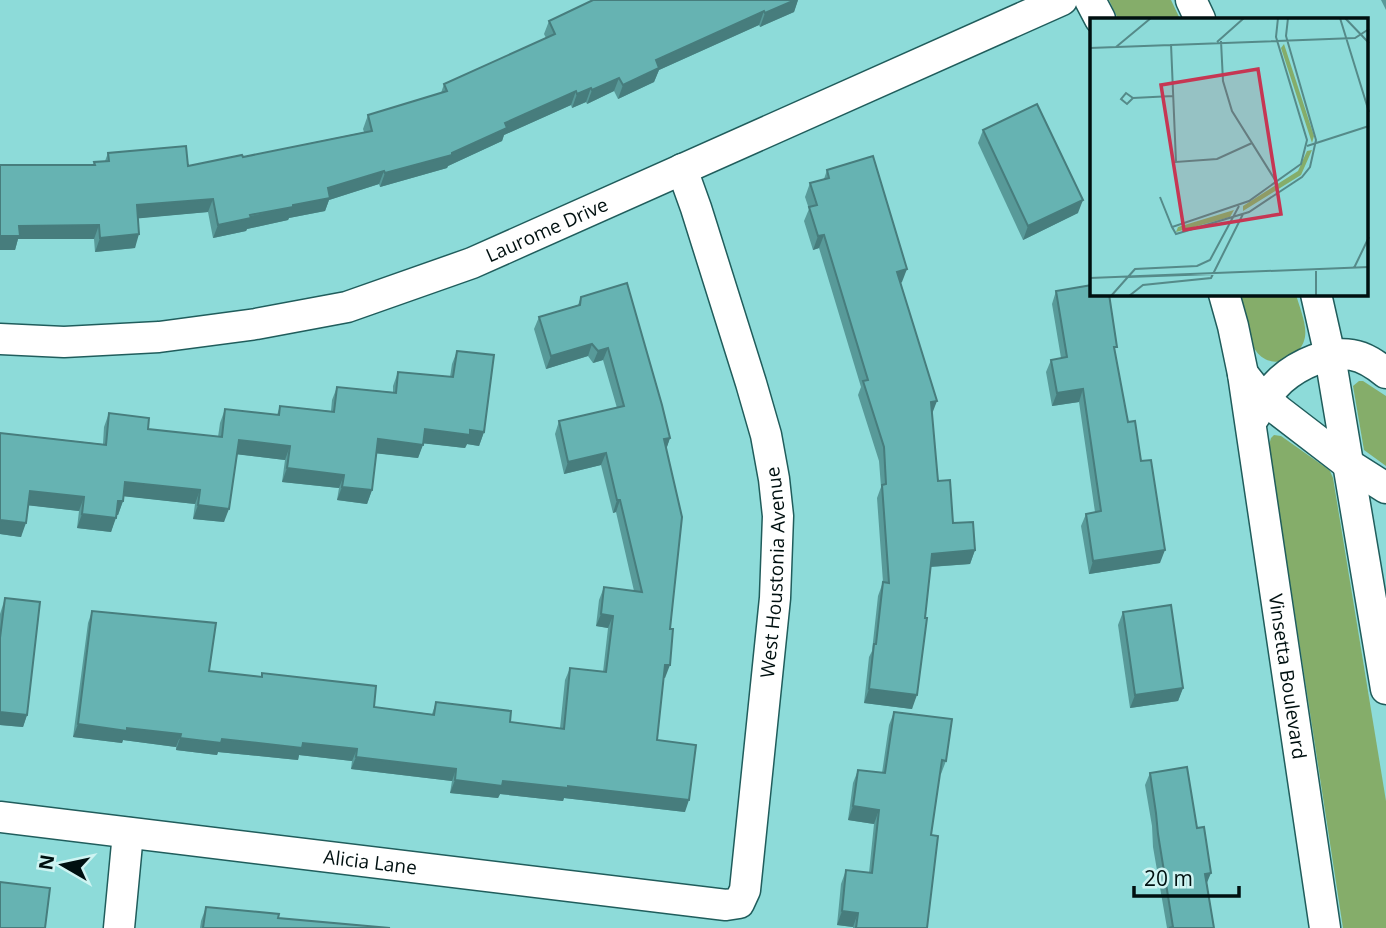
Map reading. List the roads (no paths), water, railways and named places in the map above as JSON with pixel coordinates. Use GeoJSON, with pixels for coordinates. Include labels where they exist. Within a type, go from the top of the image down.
{"type":"FeatureCollection","features":[{"type":"Feature","properties":{"kind":"street","name":"Laurome Drive"},"geometry":{"type":"LineString","coordinates":[[0,339],[64,342],[159,337],[256,324],[347,307],[472,263],[1062,0]]}},
{"type":"Feature","properties":{"kind":"street"},"geometry":{"type":"LineString","coordinates":[[1090,0],[1099,18]]}},
{"type":"Feature","properties":{"kind":"street"},"geometry":{"type":"LineString","coordinates":[[1191,0],[1200,18]]}},
{"type":"Feature","properties":{"kind":"street","name":"West Houstonia Avenue"},"geometry":{"type":"LineString","coordinates":[[682,169],[766,435],[778,516],[775,598],[745,890],[739,904]]}},
{"type":"Feature","properties":{"kind":"street","name":"Vinsetta Boulevard"},"geometry":{"type":"LineString","coordinates":[[1225,296],[1243,374],[1258,412],[1325,928]]}},
{"type":"Feature","properties":{"kind":"street"},"geometry":{"type":"LineString","coordinates":[[1316,296],[1330,356],[1386,689]]}},
{"type":"Feature","properties":{"kind":"street"},"geometry":{"type":"LineString","coordinates":[[1386,373],[1372,362],[1352,355],[1311,360],[1280,381],[1258,412],[1386,488]]}},
{"type":"Feature","properties":{"kind":"street","name":"Alicia Lane"},"geometry":{"type":"LineString","coordinates":[[0,817],[726,905],[739,904]]}},
{"type":"Feature","properties":{"kind":"street"},"geometry":{"type":"LineString","coordinates":[[119,928],[128,833]]}}]}
